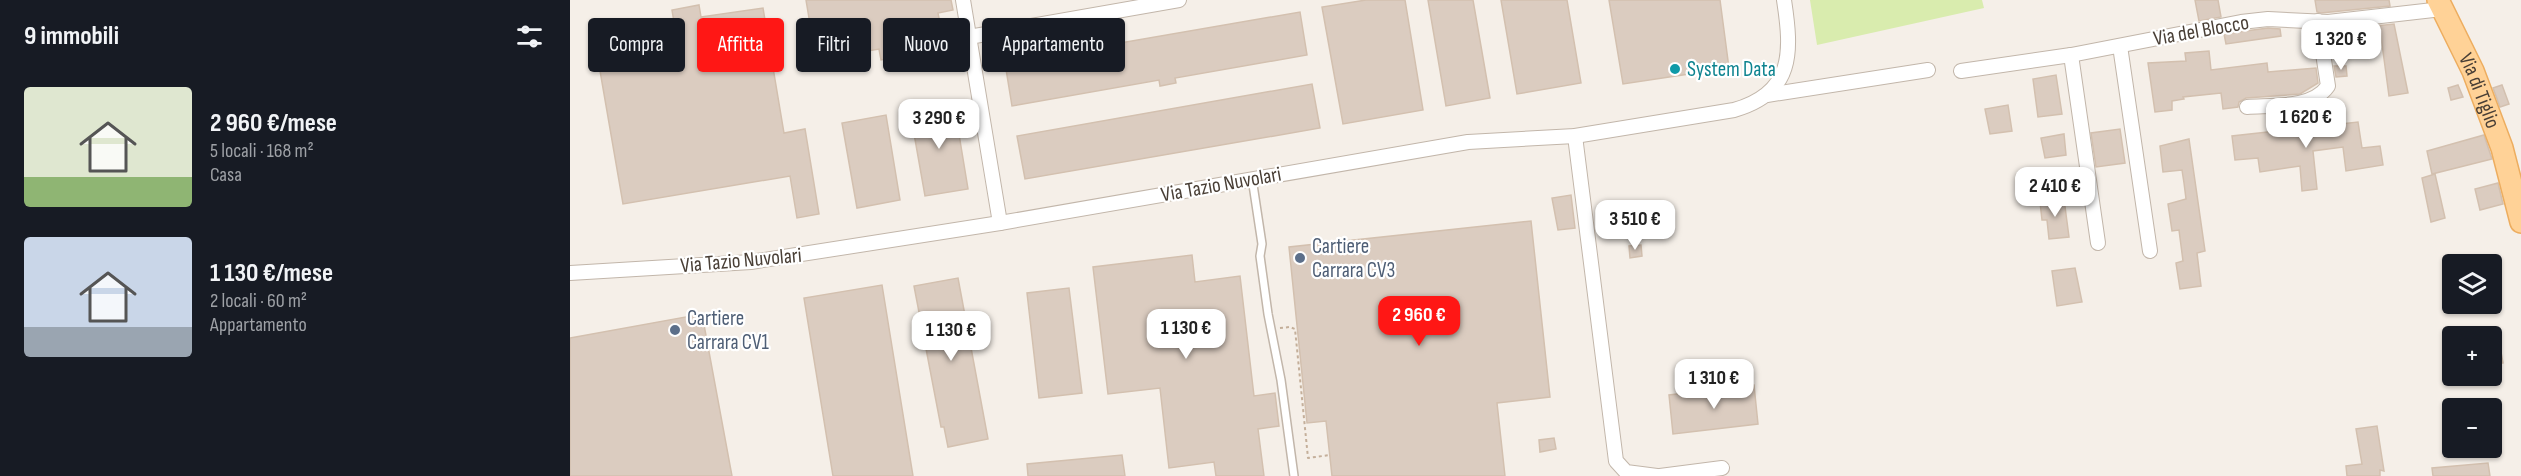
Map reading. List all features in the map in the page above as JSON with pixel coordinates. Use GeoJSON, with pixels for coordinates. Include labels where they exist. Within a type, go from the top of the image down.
{"type":"FeatureCollection","features":[{"type":"Feature","properties":{"kind":"main road","name":"Via di Tiglio"},"geometry":{"type":"LineString","coordinates":[[2440,5],[2473,71],[2502,148],[2521,222]]}},
{"type":"Feature","properties":{"kind":"street"},"geometry":{"type":"LineString","coordinates":[[963,0],[966,18]]}},
{"type":"Feature","properties":{"kind":"street"},"geometry":{"type":"LineString","coordinates":[[970,37],[1179,0]]}},
{"type":"Feature","properties":{"kind":"street"},"geometry":{"type":"LineString","coordinates":[[1767,95],[1777,85],[1789,56],[1784,0]]}},
{"type":"Feature","properties":{"kind":"street","name":"Via del Blocco"},"geometry":{"type":"LineString","coordinates":[[1961,71],[2071,55],[2255,20],[2328,22],[2440,5]]}},
{"type":"Feature","properties":{"kind":"street"},"geometry":{"type":"LineString","coordinates":[[2247,107],[2307,101],[2322,96],[2328,87],[2318,21]]}},
{"type":"Feature","properties":{"kind":"street"},"geometry":{"type":"LineString","coordinates":[[970,43],[1000,223]]}},
{"type":"Feature","properties":{"kind":"street"},"geometry":{"type":"LineString","coordinates":[[2120,46],[2150,251]]}},
{"type":"Feature","properties":{"kind":"street"},"geometry":{"type":"LineString","coordinates":[[2071,55],[2098,243]]}},
{"type":"Feature","properties":{"kind":"street"},"geometry":{"type":"LineString","coordinates":[[1767,95],[1928,70]]}},
{"type":"Feature","properties":{"kind":"street","name":"Via Tazio Nuvolari"},"geometry":{"type":"LineString","coordinates":[[570,273],[751,262],[1000,223],[1468,142],[1575,136],[1734,110],[1767,95]]}},
{"type":"Feature","properties":{"kind":"street"},"geometry":{"type":"LineString","coordinates":[[1575,136],[1616,461],[1626,472],[1659,476],[1722,468]]}},
{"type":"Feature","properties":{"kind":"lane"},"geometry":{"type":"LineString","coordinates":[[1252,178],[1262,244],[1260,256],[1268,314],[1281,380],[1294,476]]}},
{"type":"Feature","properties":{"kind":"green space"},"geometry":{"type":"Polygon","coordinates":[[[1810,0],[1982,0],[1984,8],[1817,45],[1810,0]]]}},
{"type":"Feature","properties":{"kind":"building"},"geometry":{"type":"Polygon","coordinates":[[[806,0],[951,0],[953,10],[938,13],[939,18],[883,18],[883,60],[881,60],[879,49],[871,50],[871,18],[809,18],[806,0]]]}},
{"type":"Feature","properties":{"kind":"building"},"geometry":{"type":"Polygon","coordinates":[[[1366,0],[1405,0],[1423,110],[1343,124],[1322,7],[1366,0]]]}},
{"type":"Feature","properties":{"kind":"building"},"geometry":{"type":"Polygon","coordinates":[[[1428,0],[1473,0],[1490,98],[1446,106],[1428,0]]]}},
{"type":"Feature","properties":{"kind":"building"},"geometry":{"type":"Polygon","coordinates":[[[1501,0],[1567,0],[1581,83],[1517,94],[1501,0]]]}},
{"type":"Feature","properties":{"kind":"building"},"geometry":{"type":"Polygon","coordinates":[[[1609,0],[1720,0],[1729,68],[1623,84],[1609,0]]]}},
{"type":"Feature","properties":{"kind":"building"},"geometry":{"type":"Polygon","coordinates":[[[2195,0],[2218,0],[2221,17],[2199,21],[2195,0]]]}},
{"type":"Feature","properties":{"kind":"building"},"geometry":{"type":"Polygon","coordinates":[[[2315,0],[2389,0],[2390,6],[2321,13],[2317,12],[2315,0]]]}},
{"type":"Feature","properties":{"kind":"building"},"geometry":{"type":"Polygon","coordinates":[[[699,5],[701,17],[763,8],[765,18],[697,18],[697,72],[774,72],[784,133],[805,129],[819,214],[797,218],[790,176],[623,204],[600,72],[685,72],[685,18],[673,18],[672,10],[699,5]]]}},
{"type":"Feature","properties":{"kind":"building"},"geometry":{"type":"Polygon","coordinates":[[[1300,12],[1307,55],[1175,78],[1176,83],[1160,86],[1159,80],[1012,106],[1006,72],[1125,72],[1125,42],[1300,12]]]}},
{"type":"Feature","properties":{"kind":"building"},"geometry":{"type":"Polygon","coordinates":[[[2394,24],[2408,93],[2389,96],[2380,29],[2365,31],[2365,27],[2394,24]]]}},
{"type":"Feature","properties":{"kind":"building"},"geometry":{"type":"Polygon","coordinates":[[[2268,28],[2280,29],[2281,36],[2226,44],[2224,34],[2268,28]]]}},
{"type":"Feature","properties":{"kind":"building"},"geometry":{"type":"Polygon","coordinates":[[[2358,28],[2341,30],[2343,44],[2331,46],[2329,31],[2358,28]]]}},
{"type":"Feature","properties":{"kind":"building"},"geometry":{"type":"Polygon","coordinates":[[[2209,51],[2211,70],[2267,63],[2268,72],[2316,68],[2318,83],[2300,94],[2246,98],[2239,102],[2238,107],[2223,109],[2221,93],[2183,97],[2184,99],[2172,101],[2172,110],[2155,112],[2148,63],[2186,61],[2185,53],[2209,51]]]}},
{"type":"Feature","properties":{"kind":"building"},"geometry":{"type":"Polygon","coordinates":[[[2334,66],[2346,66],[2347,76],[2336,77],[2334,66]]]}},
{"type":"Feature","properties":{"kind":"building"},"geometry":{"type":"Polygon","coordinates":[[[2056,75],[2062,114],[2038,117],[2033,79],[2056,75]]]}},
{"type":"Feature","properties":{"kind":"building"},"geometry":{"type":"Polygon","coordinates":[[[1312,84],[1320,128],[1025,179],[1017,136],[1312,84]]]}},
{"type":"Feature","properties":{"kind":"building"},"geometry":{"type":"Polygon","coordinates":[[[2458,85],[2463,97],[2451,100],[2448,88],[2458,85]]]}},
{"type":"Feature","properties":{"kind":"building"},"geometry":{"type":"Polygon","coordinates":[[[2502,85],[2509,104],[2500,107],[2493,88],[2502,85]]]}},
{"type":"Feature","properties":{"kind":"building"},"geometry":{"type":"Polygon","coordinates":[[[954,104],[968,189],[925,196],[910,111],[954,104]]]}},
{"type":"Feature","properties":{"kind":"building"},"geometry":{"type":"Polygon","coordinates":[[[2008,105],[2012,131],[1990,134],[1985,109],[2008,105]]]}},
{"type":"Feature","properties":{"kind":"building"},"geometry":{"type":"Polygon","coordinates":[[[886,115],[900,200],[857,208],[842,123],[886,115]]]}},
{"type":"Feature","properties":{"kind":"building"},"geometry":{"type":"Polygon","coordinates":[[[2358,122],[2362,148],[2380,146],[2383,165],[2346,171],[2343,147],[2313,151],[2317,189],[2302,191],[2300,166],[2260,172],[2258,158],[2235,160],[2232,136],[2358,122]]]}},
{"type":"Feature","properties":{"kind":"building"},"geometry":{"type":"Polygon","coordinates":[[[2120,129],[2125,163],[2096,167],[2091,133],[2120,129]]]}},
{"type":"Feature","properties":{"kind":"building"},"geometry":{"type":"Polygon","coordinates":[[[2064,134],[2066,155],[2045,158],[2041,138],[2064,134]]]}},
{"type":"Feature","properties":{"kind":"building"},"geometry":{"type":"Polygon","coordinates":[[[2484,135],[2492,159],[2432,174],[2427,151],[2484,135]]]}},
{"type":"Feature","properties":{"kind":"building"},"geometry":{"type":"Polygon","coordinates":[[[2189,139],[2205,251],[2197,253],[2201,286],[2180,289],[2176,263],[2183,261],[2179,230],[2172,231],[2168,204],[2186,199],[2184,183],[2182,170],[2163,172],[2160,146],[2189,139]]]}},
{"type":"Feature","properties":{"kind":"building"},"geometry":{"type":"Polygon","coordinates":[[[2435,174],[2445,218],[2431,222],[2422,178],[2435,174]]]}},
{"type":"Feature","properties":{"kind":"building"},"geometry":{"type":"Polygon","coordinates":[[[2498,183],[2503,204],[2480,210],[2475,189],[2498,183]]]}},
{"type":"Feature","properties":{"kind":"building"},"geometry":{"type":"Polygon","coordinates":[[[1571,195],[1575,228],[1558,230],[1552,198],[1571,195]]]}},
{"type":"Feature","properties":{"kind":"building"},"geometry":{"type":"Polygon","coordinates":[[[2064,199],[2069,237],[2049,239],[2047,220],[2042,220],[2040,202],[2064,199]]]}},
{"type":"Feature","properties":{"kind":"building"},"geometry":{"type":"Polygon","coordinates":[[[1531,221],[1550,397],[1497,403],[1505,476],[1332,476],[1326,421],[1307,423],[1289,247],[1531,221]]]}},
{"type":"Feature","properties":{"kind":"building"},"geometry":{"type":"Polygon","coordinates":[[[1641,245],[1642,256],[1630,258],[1629,246],[1641,245]]]}},
{"type":"Feature","properties":{"kind":"building"},"geometry":{"type":"Polygon","coordinates":[[[1192,255],[1195,282],[1240,276],[1254,396],[1275,393],[1279,426],[1258,429],[1264,476],[1216,476],[1214,462],[1169,468],[1160,388],[1108,394],[1093,267],[1192,255]]]}},
{"type":"Feature","properties":{"kind":"building"},"geometry":{"type":"Polygon","coordinates":[[[2075,268],[2082,302],[2057,306],[2052,271],[2075,268]]]}},
{"type":"Feature","properties":{"kind":"building"},"geometry":{"type":"Polygon","coordinates":[[[958,278],[988,439],[948,447],[944,427],[941,427],[914,286],[958,278]]]}},
{"type":"Feature","properties":{"kind":"building"},"geometry":{"type":"Polygon","coordinates":[[[882,285],[913,476],[833,476],[804,298],[882,285]]]}},
{"type":"Feature","properties":{"kind":"building"},"geometry":{"type":"Polygon","coordinates":[[[1069,288],[1082,393],[1039,398],[1027,293],[1069,288]]]}},
{"type":"Feature","properties":{"kind":"building"},"geometry":{"type":"Polygon","coordinates":[[[702,314],[732,476],[570,476],[570,338],[702,314]]]}},
{"type":"Feature","properties":{"kind":"building"},"geometry":{"type":"Polygon","coordinates":[[[1754,385],[1758,424],[1673,434],[1669,395],[1754,385]]]}},
{"type":"Feature","properties":{"kind":"building"},"geometry":{"type":"Polygon","coordinates":[[[2377,426],[2384,471],[2380,470],[2380,476],[2347,476],[2346,466],[2362,464],[2356,429],[2377,426]]]}},
{"type":"Feature","properties":{"kind":"building"},"geometry":{"type":"Polygon","coordinates":[[[1554,438],[1556,449],[1540,452],[1539,440],[1554,438]]]}},
{"type":"Feature","properties":{"kind":"building"},"geometry":{"type":"Polygon","coordinates":[[[1122,455],[1125,476],[1028,476],[1027,464],[1122,455]]]}},
{"type":"Feature","properties":{"kind":"building"},"geometry":{"type":"Polygon","coordinates":[[[2488,463],[2490,476],[2433,476],[2432,468],[2488,463]]]}},
{"type":"Feature","properties":{"kind":"place","name":"System Data"},"geometry":{"type":"Point","coordinates":[1675,69]}},
{"type":"Feature","properties":{"kind":"place","name":"Cartiere Carrara CV3"},"geometry":{"type":"Point","coordinates":[1300,258]}},
{"type":"Feature","properties":{"kind":"place","name":"Cartiere Carrara CV1"},"geometry":{"type":"Point","coordinates":[675,330]}}]}
